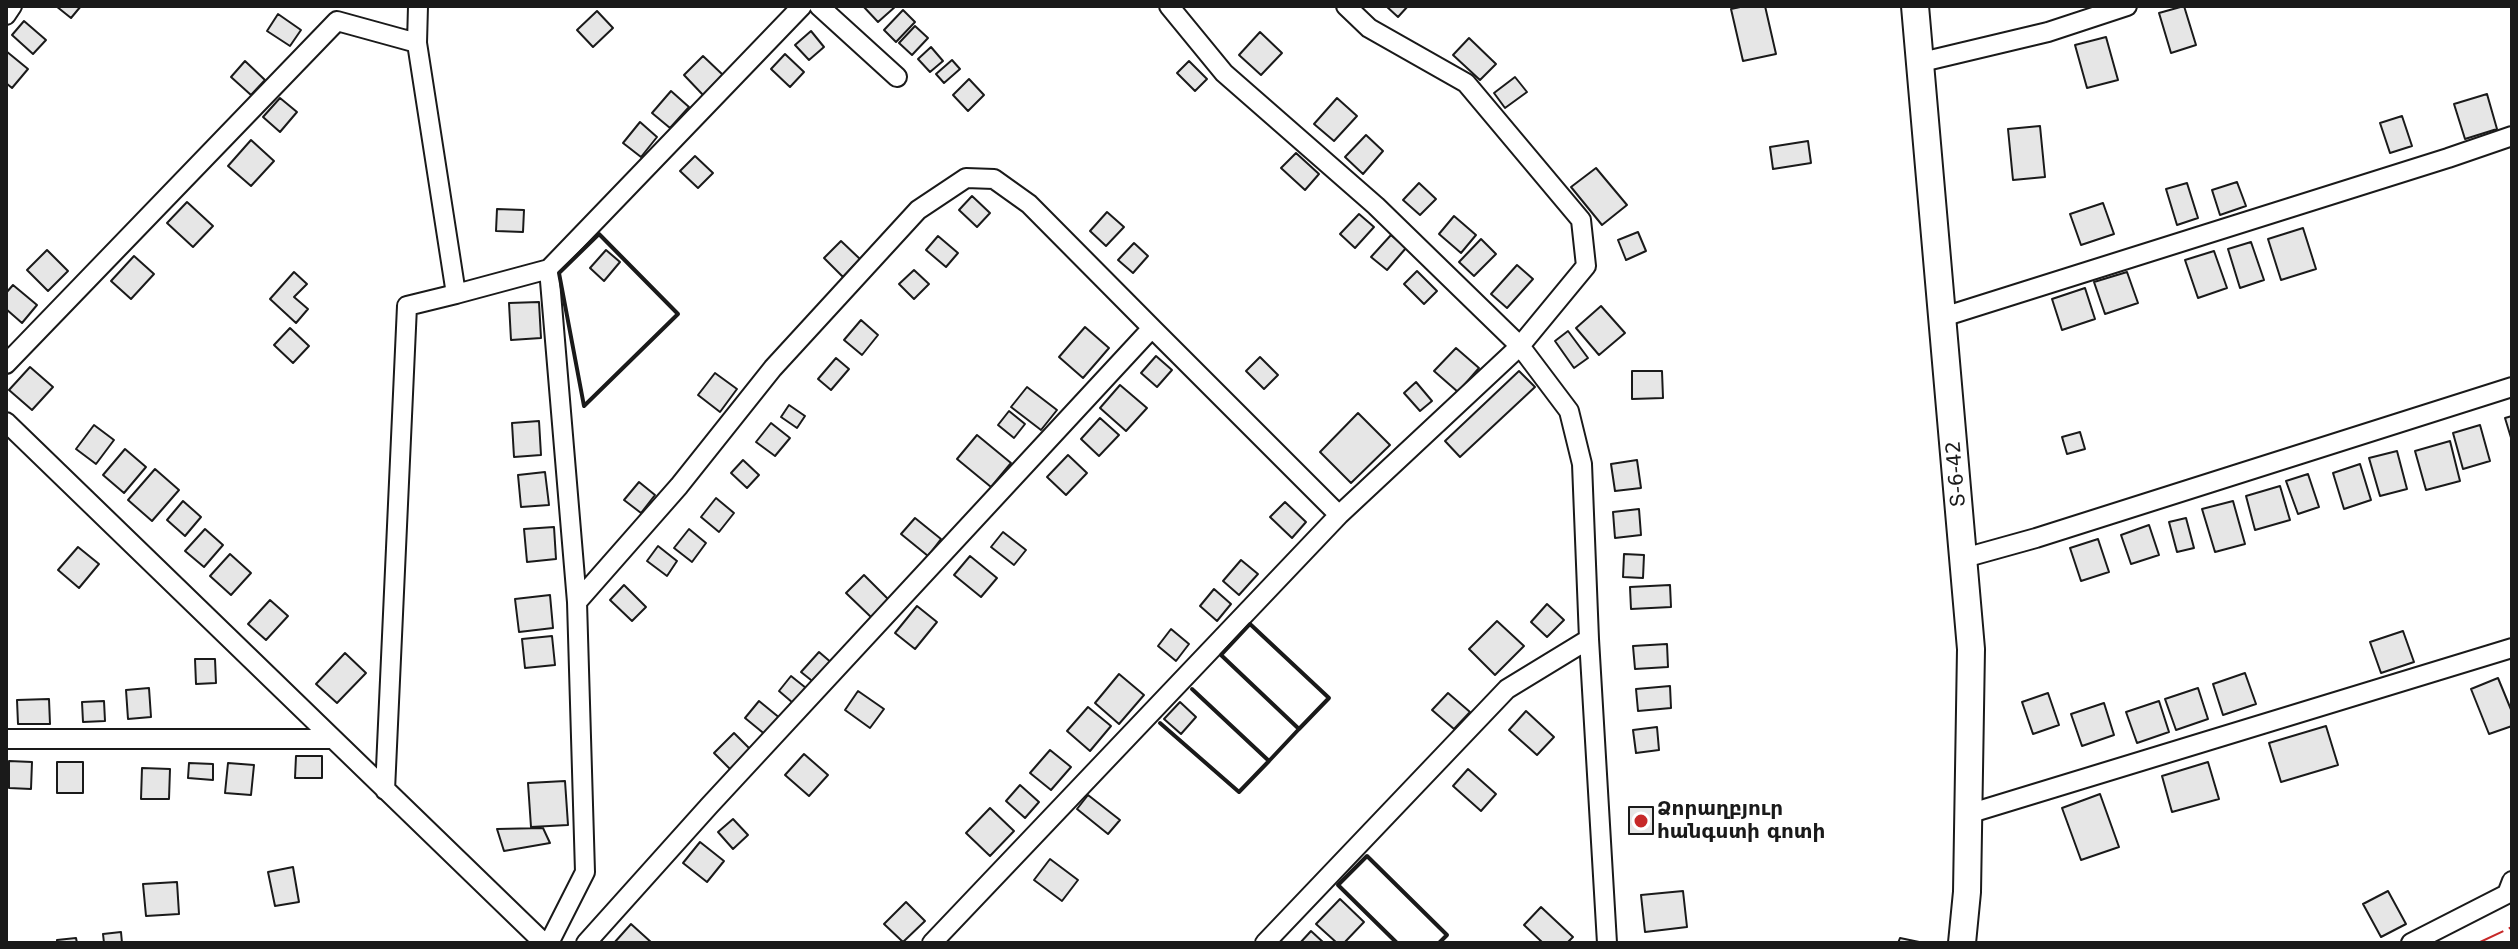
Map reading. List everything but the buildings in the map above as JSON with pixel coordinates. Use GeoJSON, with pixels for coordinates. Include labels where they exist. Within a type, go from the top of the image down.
{"type":"FeatureCollection","features":[{"type":"Feature","properties":{"kind":"main road","name":"Տ-6-42"},"geometry":{"type":"LineString","coordinates":[[1915,6],[1971,649],[1966,940]]}},
{"type":"Feature","properties":{"kind":"street"},"geometry":{"type":"LineString","coordinates":[[6,15],[12,6]]}},
{"type":"Feature","properties":{"kind":"street"},"geometry":{"type":"LineString","coordinates":[[418,6],[417,43],[456,294]]}},
{"type":"Feature","properties":{"kind":"street"},"geometry":{"type":"LineString","coordinates":[[385,790],[407,306],[549,269],[802,6]]}},
{"type":"Feature","properties":{"kind":"street"},"geometry":{"type":"LineString","coordinates":[[819,6],[897,77]]}},
{"type":"Feature","properties":{"kind":"street"},"geometry":{"type":"LineString","coordinates":[[1169,6],[1224,73],[1376,206],[1520,346],[1569,411],[1582,464],[1607,943]]}},
{"type":"Feature","properties":{"kind":"street"},"geometry":{"type":"LineString","coordinates":[[932,943],[1339,515],[1520,346],[1586,266],[1581,220],[1466,83],[1369,28],[1346,6]]}},
{"type":"Feature","properties":{"kind":"street"},"geometry":{"type":"LineString","coordinates":[[1922,62],[2048,32],[2127,6]]}},
{"type":"Feature","properties":{"kind":"street"},"geometry":{"type":"LineString","coordinates":[[6,364],[337,21],[417,43]]}},
{"type":"Feature","properties":{"kind":"street"},"geometry":{"type":"LineString","coordinates":[[1943,317],[2512,136]]}},
{"type":"Feature","properties":{"kind":"street"},"geometry":{"type":"LineString","coordinates":[[577,602],[679,486],[773,368],[918,210],[966,178],[994,179],[1029,204],[1339,515]]}},
{"type":"Feature","properties":{"kind":"street"},"geometry":{"type":"LineString","coordinates":[[6,422],[331,739],[547,943],[585,872],[577,602],[549,269]]}},
{"type":"Feature","properties":{"kind":"street"},"geometry":{"type":"LineString","coordinates":[[586,943],[1152,328]]}},
{"type":"Feature","properties":{"kind":"street"},"geometry":{"type":"LineString","coordinates":[[1964,558],[2051,534],[2512,387]]}},
{"type":"Feature","properties":{"kind":"street"},"geometry":{"type":"LineString","coordinates":[[1265,943],[1507,689],[1589,639]]}},
{"type":"Feature","properties":{"kind":"street"},"geometry":{"type":"LineString","coordinates":[[1968,814],[2512,648]]}},
{"type":"Feature","properties":{"kind":"street"},"geometry":{"type":"LineString","coordinates":[[6,739],[331,739]]}},
{"type":"Feature","properties":{"kind":"street"},"geometry":{"type":"LineString","coordinates":[[2411,943],[2510,893]]}},
{"type":"Feature","properties":{"kind":"wall"},"geometry":{"type":"LineString","coordinates":[[599,234],[678,314],[584,406],[559,273],[599,234]]}},
{"type":"Feature","properties":{"kind":"wall"},"geometry":{"type":"LineString","coordinates":[[1250,624],[1329,698],[1299,729],[1221,655],[1250,624]]}},
{"type":"Feature","properties":{"kind":"wall"},"geometry":{"type":"LineString","coordinates":[[1192,689],[1269,761],[1299,729]]}},
{"type":"Feature","properties":{"kind":"wall"},"geometry":{"type":"LineString","coordinates":[[1160,723],[1239,792],[1269,761]]}},
{"type":"Feature","properties":{"kind":"wall"},"geometry":{"type":"LineString","coordinates":[[1397,943],[1338,885],[1367,856],[1447,935],[1439,943]]}},
{"type":"Feature","properties":{"kind":"power"},"geometry":{"type":"LineString","coordinates":[[2478,943],[2512,927]]}},
{"type":"Feature","properties":{"kind":"place","name":"Ձորաղբյուր հանգստի գոտի"},"geometry":{"type":"Point","coordinates":[1641,821]}}]}
